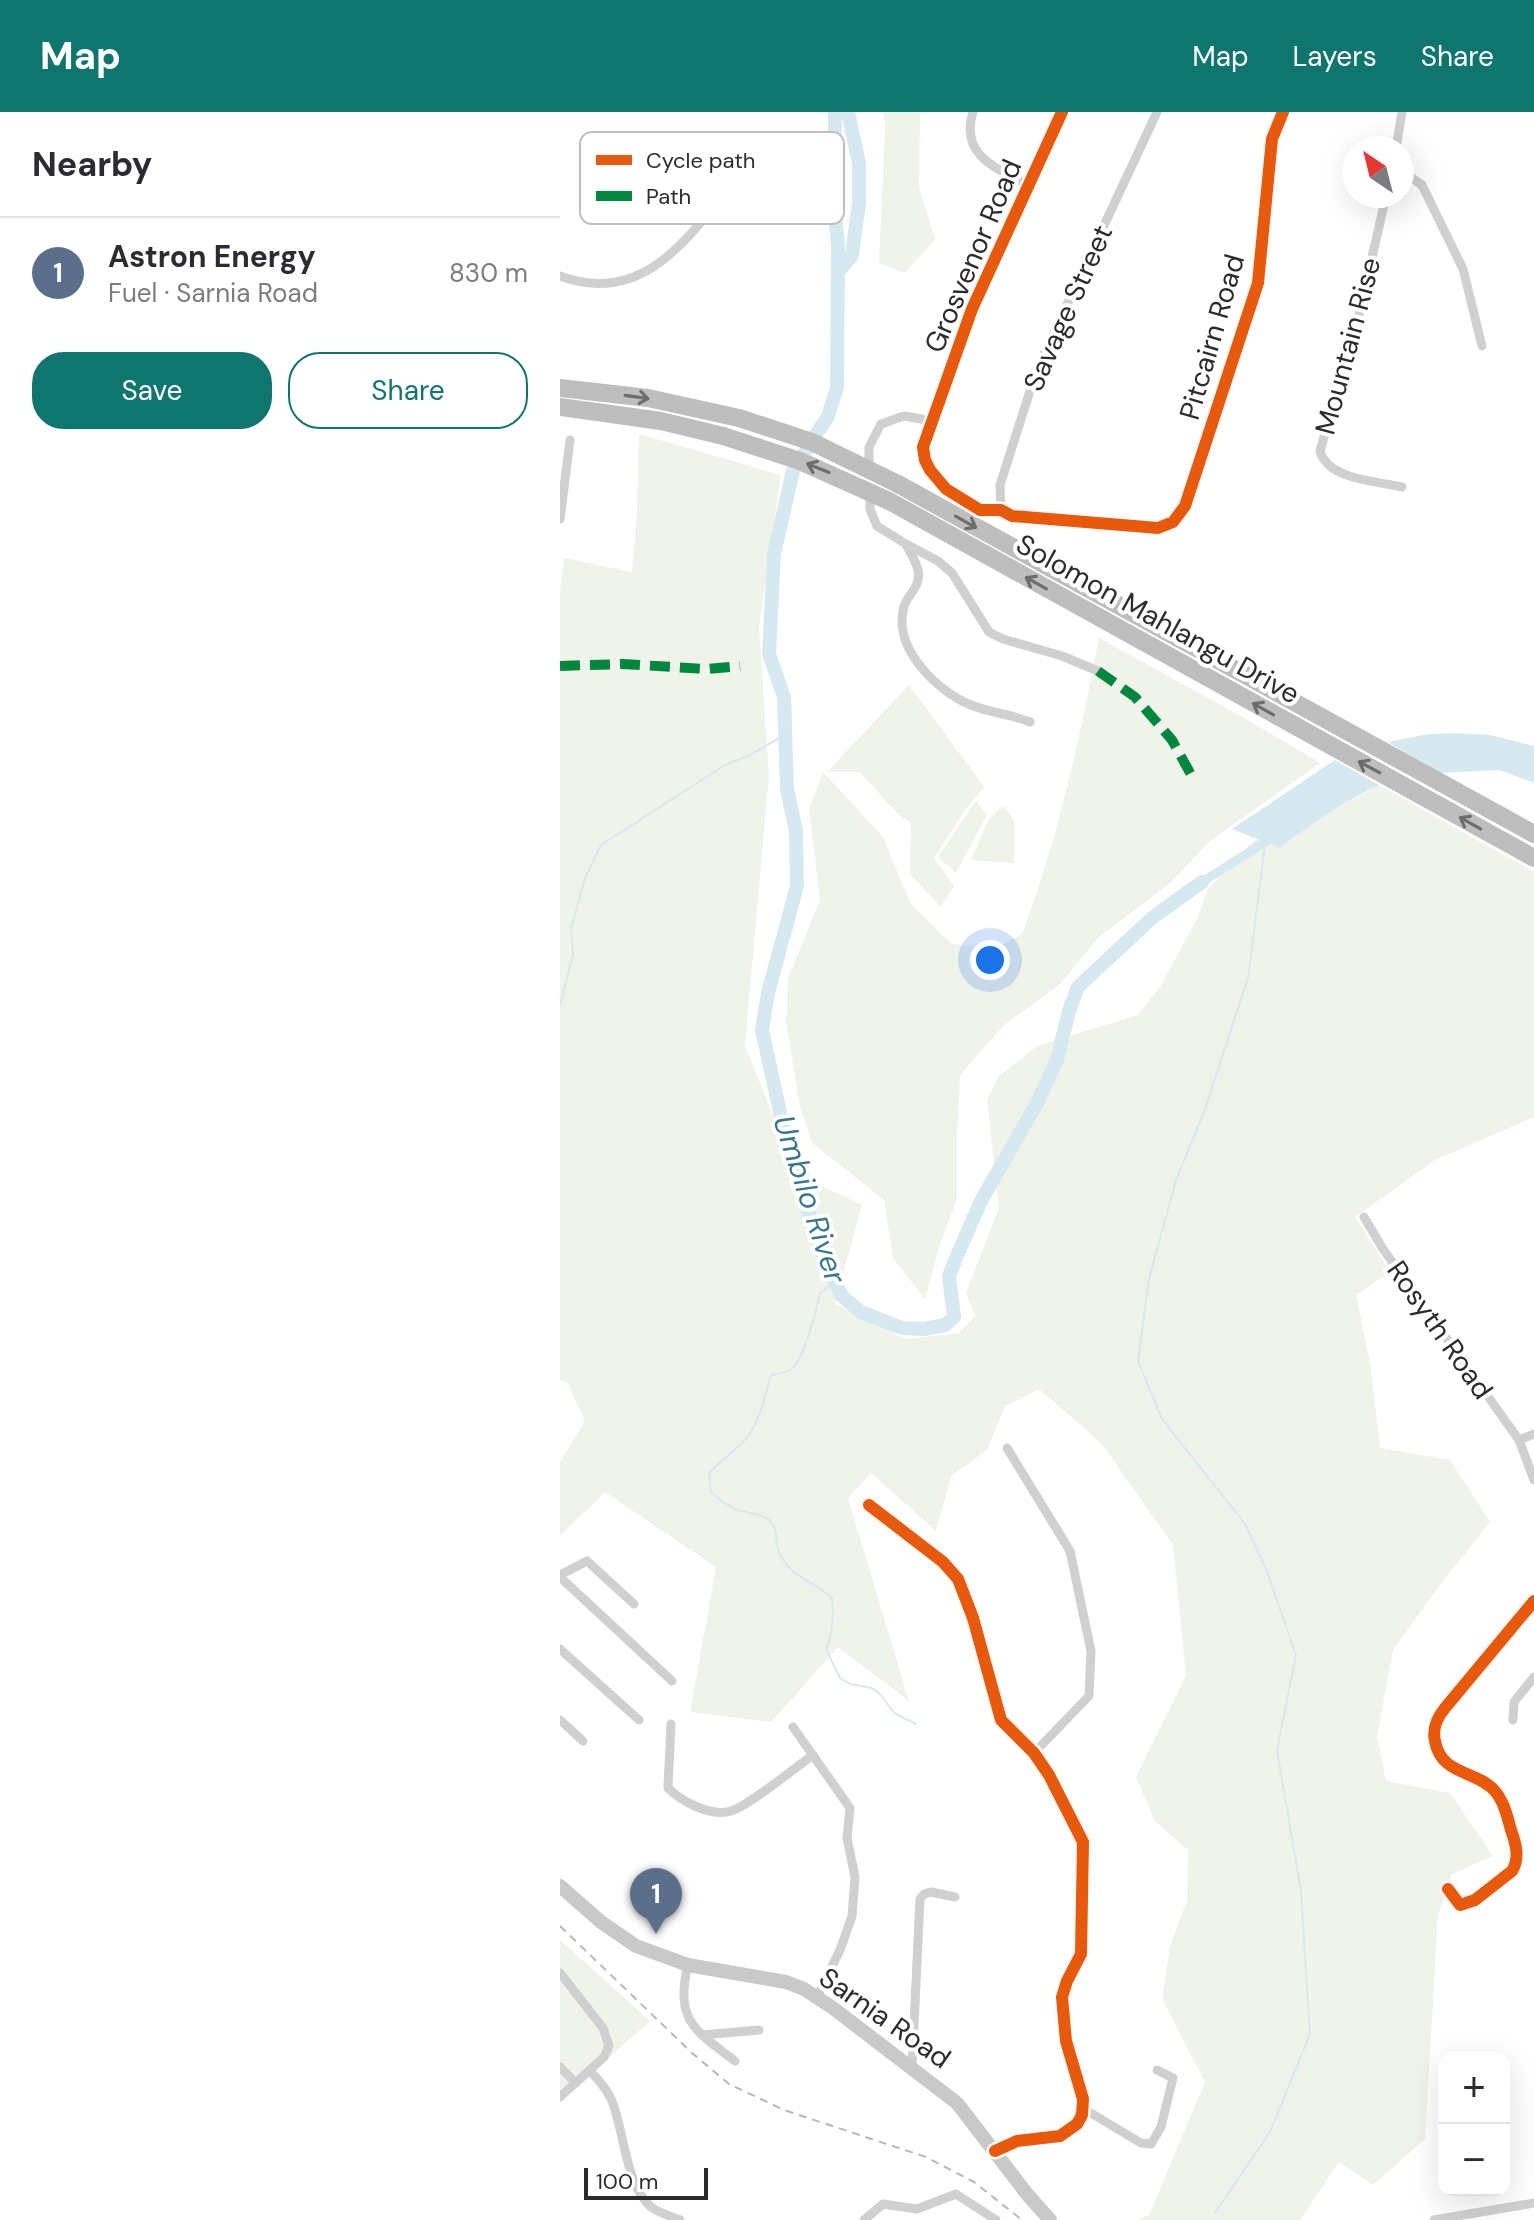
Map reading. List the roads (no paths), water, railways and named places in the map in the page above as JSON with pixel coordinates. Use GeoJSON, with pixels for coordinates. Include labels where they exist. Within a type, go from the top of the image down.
{"type":"FeatureCollection","features":[{"type":"Feature","properties":{"kind":"highway","name":"Solomon Mahlangu Drive"},"geometry":{"type":"LineString","coordinates":[[560,388],[648,398],[739,418],[812,442],[898,484],[1534,834]]}},
{"type":"Feature","properties":{"kind":"highway","name":"Solomon Mahlangu Drive"},"geometry":{"type":"LineString","coordinates":[[560,407],[661,421],[723,436],[800,461],[889,501],[1534,858]]}},
{"type":"Feature","properties":{"kind":"main road","name":"Sarnia Road"},"geometry":{"type":"LineString","coordinates":[[560,1886],[627,1941],[688,1965],[786,1982],[817,1997],[957,2103],[1050,2220]]}},
{"type":"Feature","properties":{"kind":"street"},"geometry":{"type":"LineString","coordinates":[[973,112],[969,135],[978,153],[997,169],[1029,185]]}},
{"type":"Feature","properties":{"kind":"street","name":"Grosvenor Road"},"geometry":{"type":"LineString","coordinates":[[1062,112],[972,309],[923,450],[925,460],[946,489],[980,510],[1001,510],[1012,516],[1158,528],[1173,522]]}},
{"type":"Feature","properties":{"kind":"street","name":"Savage Street"},"geometry":{"type":"LineString","coordinates":[[1001,510],[998,496],[1000,485],[1037,369],[1157,112]]}},
{"type":"Feature","properties":{"kind":"street","name":"Pitcairn Road"},"geometry":{"type":"LineString","coordinates":[[1173,522],[1181,514],[1195,479],[1258,283],[1272,139],[1283,112]]}},
{"type":"Feature","properties":{"kind":"street"},"geometry":{"type":"LineString","coordinates":[[1398,136],[1402,112]]}},
{"type":"Feature","properties":{"kind":"street"},"geometry":{"type":"LineString","coordinates":[[1414,179],[1422,185],[1463,269],[1482,346]]}},
{"type":"Feature","properties":{"kind":"street","name":"Mountain Rise"},"geometry":{"type":"LineString","coordinates":[[1383,208],[1358,319],[1320,451],[1331,469],[1402,487]]}},
{"type":"Feature","properties":{"kind":"street"},"geometry":{"type":"LineString","coordinates":[[560,276],[598,283],[628,279],[649,271],[681,245],[698,224]]}},
{"type":"Feature","properties":{"kind":"street"},"geometry":{"type":"LineString","coordinates":[[933,421],[904,416],[887,420],[876,430],[869,447],[872,514],[882,531],[938,561],[952,573],[984,626],[996,636],[1098,671]]}},
{"type":"Feature","properties":{"kind":"street"},"geometry":{"type":"LineString","coordinates":[[560,519],[570,440]]}},
{"type":"Feature","properties":{"kind":"street"},"geometry":{"type":"LineString","coordinates":[[906,544],[920,574],[902,614],[904,632],[917,660],[934,680],[965,702],[1030,722]]}},
{"type":"Feature","properties":{"kind":"street","name":"Rosyth Road"},"geometry":{"type":"LineString","coordinates":[[1364,1217],[1383,1249],[1519,1440],[1534,1480]]}},
{"type":"Feature","properties":{"kind":"street"},"geometry":{"type":"LineString","coordinates":[[1519,1440],[1534,1434]]}},
{"type":"Feature","properties":{"kind":"street"},"geometry":{"type":"LineString","coordinates":[[1007,1448],[1070,1551],[1091,1651],[1089,1696],[1034,1753]]}},
{"type":"Feature","properties":{"kind":"street"},"geometry":{"type":"LineString","coordinates":[[869,1505],[943,1562],[958,1579],[973,1618],[1001,1720],[1034,1753],[1049,1775],[1083,1842],[1081,1954],[1062,1997],[1066,2041],[1084,2109],[1077,2124],[1060,2136],[1017,2141],[995,2151]]}},
{"type":"Feature","properties":{"kind":"street"},"geometry":{"type":"LineString","coordinates":[[634,1604],[587,1561],[560,1576],[672,1681]]}},
{"type":"Feature","properties":{"kind":"street"},"geometry":{"type":"LineString","coordinates":[[1448,1889],[1460,1905],[1475,1900],[1512,1871],[1516,1865],[1517,1850],[1495,1791],[1446,1764],[1436,1747],[1435,1724],[1438,1716],[1534,1601]]}},
{"type":"Feature","properties":{"kind":"street"},"geometry":{"type":"LineString","coordinates":[[560,1649],[639,1720]]}},
{"type":"Feature","properties":{"kind":"street"},"geometry":{"type":"LineString","coordinates":[[1513,1720],[1514,1702],[1534,1677]]}},
{"type":"Feature","properties":{"kind":"street"},"geometry":{"type":"LineString","coordinates":[[560,1720],[583,1741]]}},
{"type":"Feature","properties":{"kind":"street"},"geometry":{"type":"LineString","coordinates":[[671,1724],[668,1788],[708,1810],[733,1811],[813,1755]]}},
{"type":"Feature","properties":{"kind":"street"},"geometry":{"type":"LineString","coordinates":[[793,1727],[850,1808],[847,1838],[855,1877],[852,1916],[848,1933],[817,1997]]}},
{"type":"Feature","properties":{"kind":"street"},"geometry":{"type":"LineString","coordinates":[[912,2067],[920,1899],[931,1892],[955,1897]]}},
{"type":"Feature","properties":{"kind":"street"},"geometry":{"type":"LineString","coordinates":[[688,1965],[685,1978],[686,2016],[702,2035],[735,2061]]}},
{"type":"Feature","properties":{"kind":"street"},"geometry":{"type":"LineString","coordinates":[[560,1973],[603,2028],[609,2046],[604,2057],[560,2097]]}},
{"type":"Feature","properties":{"kind":"street"},"geometry":{"type":"LineString","coordinates":[[702,2035],[759,2030]]}},
{"type":"Feature","properties":{"kind":"street"},"geometry":{"type":"LineString","coordinates":[[560,2067],[576,2083]]}},
{"type":"Feature","properties":{"kind":"street"},"geometry":{"type":"LineString","coordinates":[[1084,2109],[1141,2143],[1151,2144],[1161,2127],[1173,2078],[1157,2070]]}},
{"type":"Feature","properties":{"kind":"street"},"geometry":{"type":"LineString","coordinates":[[590,2071],[606,2089],[612,2102],[631,2170],[643,2198],[657,2211],[680,2220]]}},
{"type":"Feature","properties":{"kind":"street"},"geometry":{"type":"LineString","coordinates":[[864,2220],[883,2204],[917,2209],[956,2194],[996,2220]]}},
{"type":"Feature","properties":{"kind":"street"},"geometry":{"type":"LineString","coordinates":[[1434,2220],[1534,2203]]}},
{"type":"Feature","properties":{"kind":"waterway","name":"Umbilo River"},"geometry":{"type":"LineString","coordinates":[[835,112],[835,132]]}},
{"type":"Feature","properties":{"kind":"waterway"},"geometry":{"type":"LineString","coordinates":[[838,272],[852,255],[859,203],[859,163],[848,112]]}},
{"type":"Feature","properties":{"kind":"waterway","name":"Umbilo River"},"geometry":{"type":"LineString","coordinates":[[836,224],[837,387],[828,416],[793,471],[774,554],[769,654],[784,697],[787,789],[796,831],[797,886],[768,993],[762,1030],[791,1162],[825,1260],[842,1296],[861,1312],[902,1328],[924,1329],[945,1325],[954,1317],[949,1276],[981,1201],[1037,1103],[1057,1060],[1078,987],[1152,918],[1202,882]]}},
{"type":"Feature","properties":{"kind":"waterway"},"geometry":{"type":"LineString","coordinates":[[560,1005],[573,955],[571,929],[585,878],[601,845],[725,765],[750,755],[786,734]]}},
{"type":"Feature","properties":{"kind":"waterway","name":"Umbilo River"},"geometry":{"type":"LineString","coordinates":[[1202,882],[1273,837]]}},
{"type":"Feature","properties":{"kind":"waterway"},"geometry":{"type":"LineString","coordinates":[[1215,2213],[1270,2132],[1310,2034],[1301,1892],[1277,1750],[1296,1655],[1266,1569],[1245,1524],[1162,1419],[1138,1361],[1149,1279],[1176,1180],[1204,1112],[1248,978],[1265,844]]}},
{"type":"Feature","properties":{"kind":"waterway"},"geometry":{"type":"LineString","coordinates":[[836,1282],[820,1293],[809,1335],[795,1365],[788,1371],[771,1375],[761,1410],[749,1435],[709,1473],[711,1492],[737,1510],[768,1519],[774,1527],[778,1550],[790,1569],[832,1598],[832,1624],[826,1649],[840,1678],[850,1684],[872,1688],[894,1713],[916,1724]]}},
{"type":"Feature","properties":{"kind":"railway"},"geometry":{"type":"LineString","coordinates":[[560,1926],[692,2053],[729,2084],[784,2110],[926,2157],[974,2182],[1022,2220]]}},
{"type":"Feature","properties":{"kind":"place","name":"Astron Energy"},"geometry":{"type":"Point","coordinates":[656,1934]}}]}
